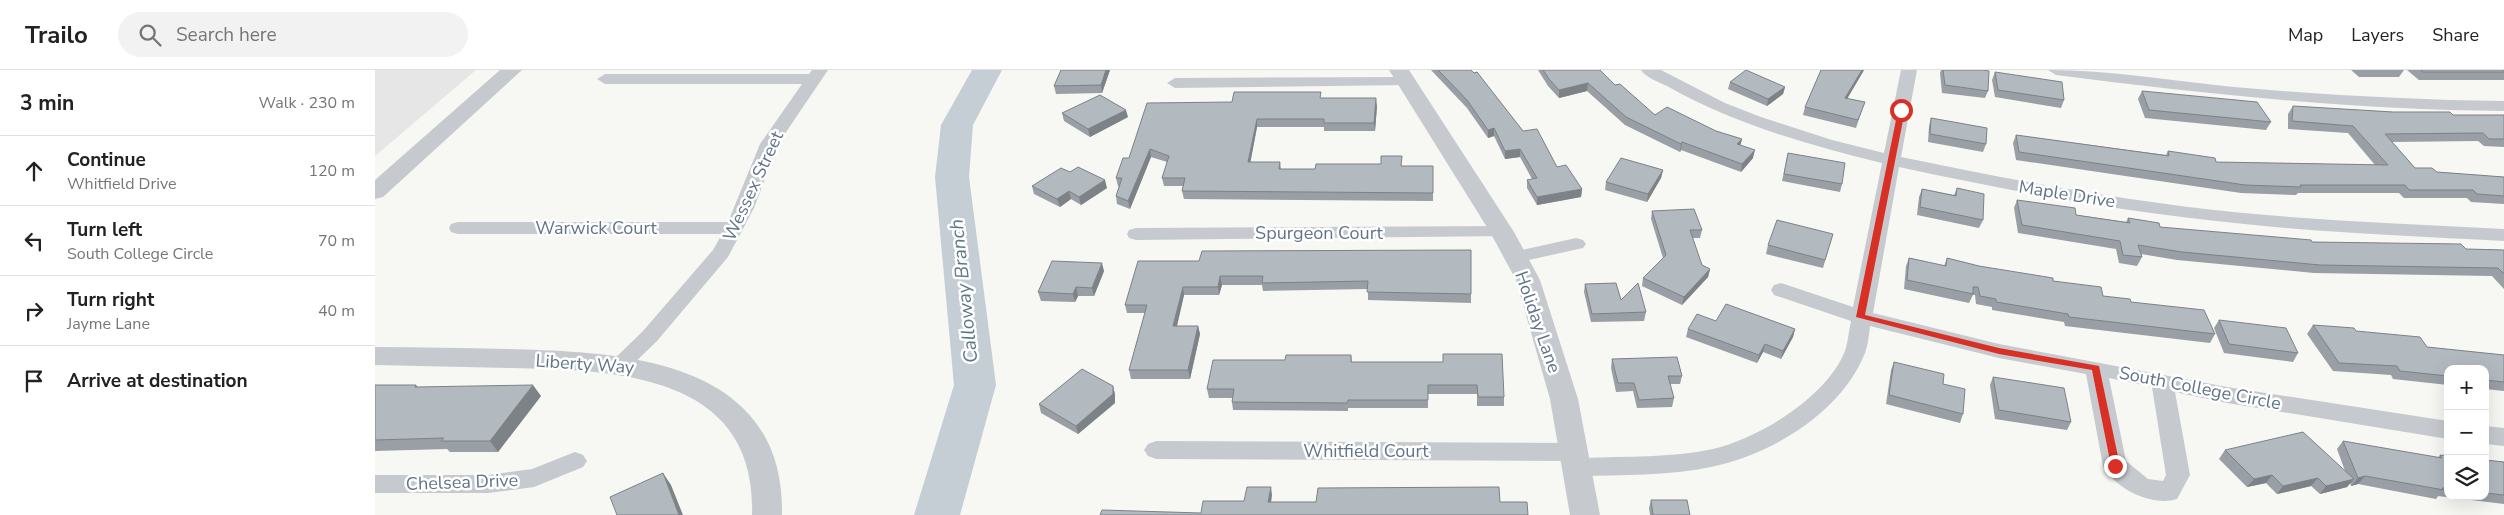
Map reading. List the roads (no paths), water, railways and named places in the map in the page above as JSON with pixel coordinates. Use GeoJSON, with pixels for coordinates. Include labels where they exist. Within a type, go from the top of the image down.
{"type":"FeatureCollection","features":[{"type":"Feature","properties":{"kind":"street"},"geometry":{"type":"LineString","coordinates":[[375,192],[512,70]]}},
{"type":"Feature","properties":{"kind":"street","name":"Maple Drive"},"geometry":{"type":"LineString","coordinates":[[1649,70],[1709,103],[1759,124],[1823,144],[1979,179],[2106,201],[2230,216],[2332,226],[2504,235]]}},
{"type":"Feature","properties":{"kind":"street","name":"Whitfield Court"},"geometry":{"type":"LineString","coordinates":[[1156,450],[1577,459],[1669,463],[1713,458],[1747,446],[1804,415],[1835,384],[1855,352],[1909,70]]}},
{"type":"Feature","properties":{"kind":"street"},"geometry":{"type":"LineString","coordinates":[[2056,70],[2194,89],[2400,104],[2504,106]]}},
{"type":"Feature","properties":{"kind":"street"},"geometry":{"type":"LineString","coordinates":[[605,79],[817,74]]}},
{"type":"Feature","properties":{"kind":"street","name":"Wessex Street"},"geometry":{"type":"LineString","coordinates":[[619,364],[650,336],[721,253],[745,208],[769,144],[791,109],[817,74]]}},
{"type":"Feature","properties":{"kind":"street"},"geometry":{"type":"LineString","coordinates":[[1175,83],[1402,76]]}},
{"type":"Feature","properties":{"kind":"street","name":"Holiday Lane"},"geometry":{"type":"LineString","coordinates":[[1402,76],[1502,232],[1528,280],[1564,400],[1577,459],[1585,515]]}},
{"type":"Feature","properties":{"kind":"street","name":"Warwick Court"},"geometry":{"type":"LineString","coordinates":[[458,228],[734,228]]}},
{"type":"Feature","properties":{"kind":"street","name":"Spurgeon Court"},"geometry":{"type":"LineString","coordinates":[[1135,234],[1502,232]]}},
{"type":"Feature","properties":{"kind":"street"},"geometry":{"type":"LineString","coordinates":[[1515,257],[1576,244]]}},
{"type":"Feature","properties":{"kind":"street","name":"South College Circle"},"geometry":{"type":"LineString","coordinates":[[1781,290],[1861,317],[1999,351],[2096,368],[2227,395],[2444,429]]}},
{"type":"Feature","properties":{"kind":"street","name":"Liberty Way"},"geometry":{"type":"LineString","coordinates":[[375,356],[576,360],[619,364],[652,370],[680,380],[731,413],[756,449],[765,475],[768,503],[767,515]]}},
{"type":"Feature","properties":{"kind":"street"},"geometry":{"type":"LineString","coordinates":[[2096,368],[2115,466],[2142,487],[2169,492],[2178,475],[2162,382]]}},
{"type":"Feature","properties":{"kind":"street"},"geometry":{"type":"LineString","coordinates":[[2489,435],[2504,437]]}},
{"type":"Feature","properties":{"kind":"street","name":"Chelsea Drive"},"geometry":{"type":"LineString","coordinates":[[375,484],[488,484],[534,478],[575,461]]}},
{"type":"Feature","properties":{"kind":"waterway","name":"Calloway Branch"},"geometry":{"type":"LineString","coordinates":[[937,515],[975,385],[952,177],[957,125],[987,70]]}}]}
